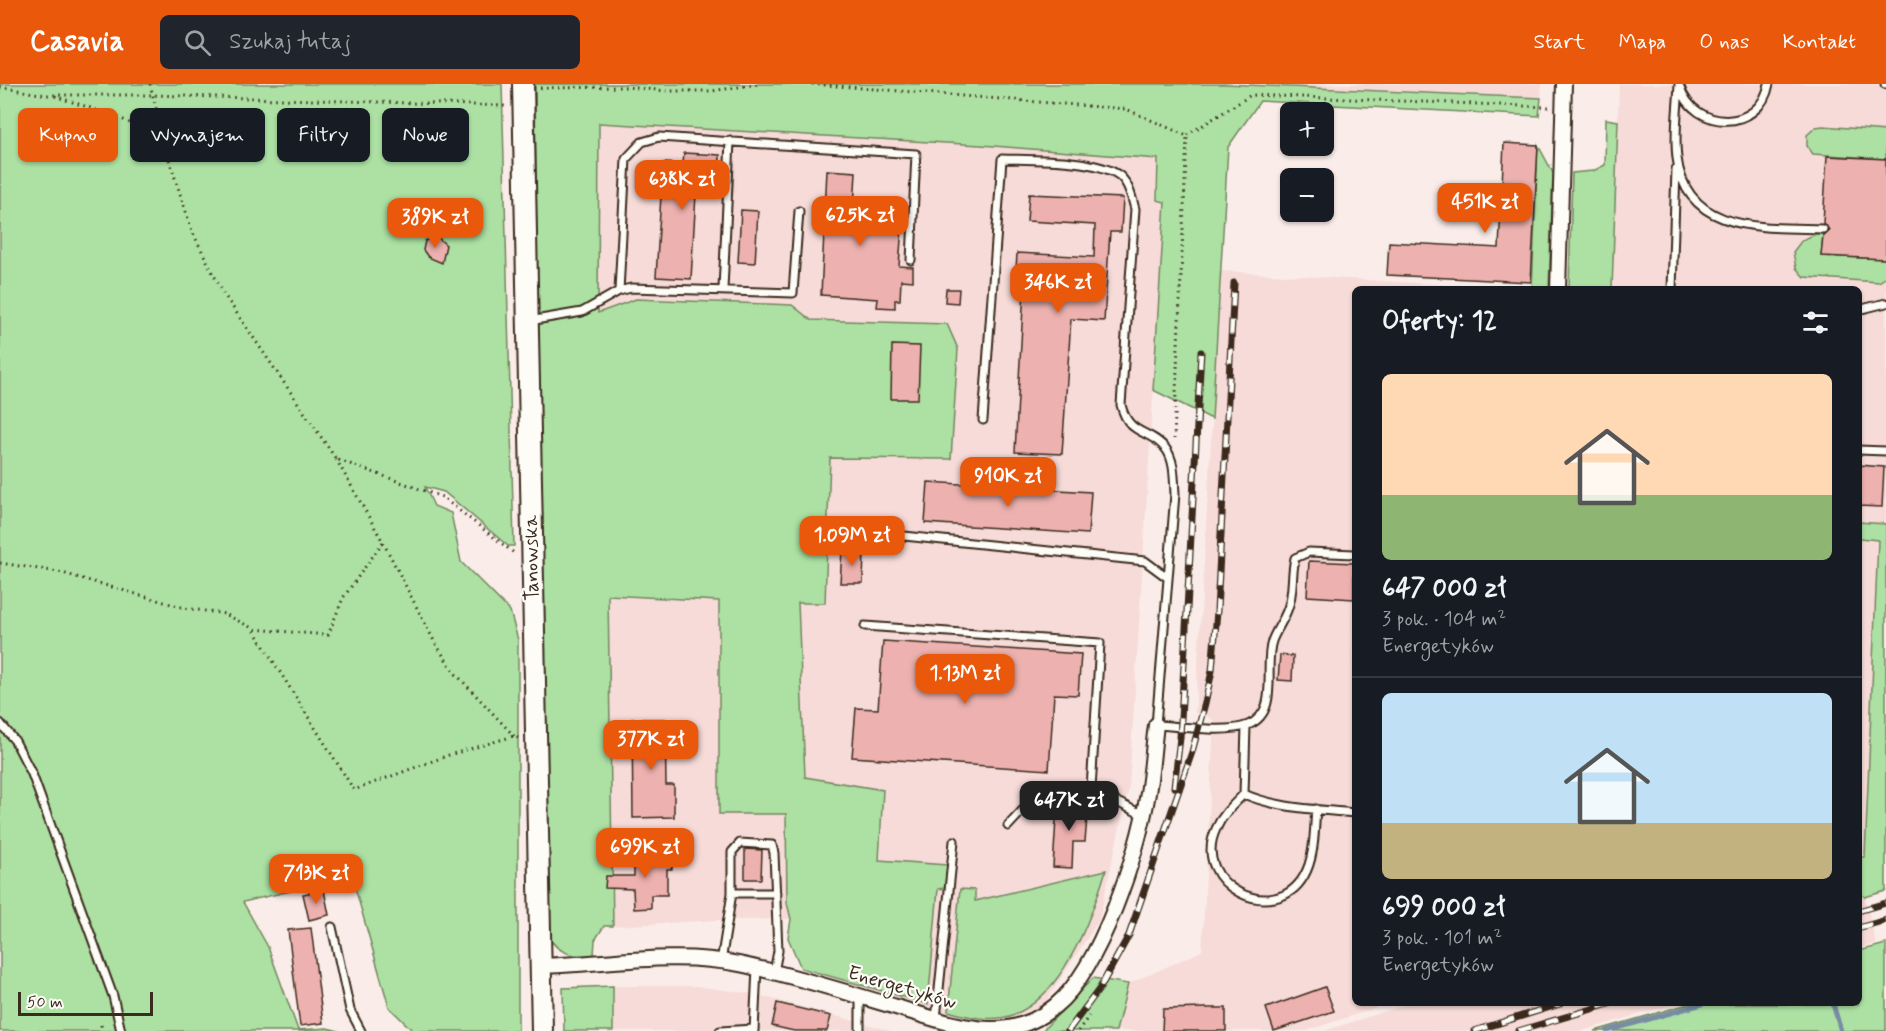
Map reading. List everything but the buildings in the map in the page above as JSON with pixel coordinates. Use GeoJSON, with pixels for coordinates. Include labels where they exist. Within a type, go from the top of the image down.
{"type":"FeatureCollection","features":[{"type":"Feature","properties":{"kind":"main road","name":"Tanowska"},"geometry":{"type":"LineString","coordinates":[[523,93],[542,1031]]}},
{"type":"Feature","properties":{"kind":"street"},"geometry":{"type":"LineString","coordinates":[[1558,286],[1564,84]]}},
{"type":"Feature","properties":{"kind":"street","name":"Energetyków"},"geometry":{"type":"LineString","coordinates":[[541,966],[659,959],[721,962],[774,972],[972,1028],[1006,1029],[1035,1019],[1064,998],[1077,981],[1101,940],[1129,865],[1143,815],[1156,725]]}},
{"type":"Feature","properties":{"kind":"lane"},"geometry":{"type":"LineString","coordinates":[[1679,84],[1691,107],[1709,119],[1719,121],[1730,121],[1750,114],[1764,98],[1769,84]]}},
{"type":"Feature","properties":{"kind":"lane"},"geometry":{"type":"LineString","coordinates":[[1672,286],[1679,84]]}},
{"type":"Feature","properties":{"kind":"lane"},"geometry":{"type":"LineString","coordinates":[[619,291],[626,159],[642,142],[659,137],[916,154],[911,260]]}},
{"type":"Feature","properties":{"kind":"lane"},"geometry":{"type":"LineString","coordinates":[[723,289],[730,141]]}},
{"type":"Feature","properties":{"kind":"lane"},"geometry":{"type":"LineString","coordinates":[[1676,155],[1685,188],[1703,207],[1722,220],[1754,226],[1823,230]]}},
{"type":"Feature","properties":{"kind":"lane"},"geometry":{"type":"LineString","coordinates":[[983,420],[1002,159],[1102,167],[1120,176],[1129,189],[1135,209],[1121,405],[1125,419],[1136,431],[1150,435],[1166,449],[1173,465],[1175,494],[1156,725],[1214,728],[1246,726],[1256,721],[1268,699],[1272,642],[1289,606],[1295,558],[1309,552],[1352,554]]}},
{"type":"Feature","properties":{"kind":"lane"},"geometry":{"type":"LineString","coordinates":[[526,321],[582,312],[619,291],[631,288],[723,289],[793,293],[799,211]]}},
{"type":"Feature","properties":{"kind":"lane"},"geometry":{"type":"LineString","coordinates":[[1862,309],[1886,303]]}},
{"type":"Feature","properties":{"kind":"lane"},"geometry":{"type":"LineString","coordinates":[[1862,450],[1886,451]]}},
{"type":"Feature","properties":{"kind":"lane"},"geometry":{"type":"LineString","coordinates":[[904,536],[1145,561],[1168,578]]}},
{"type":"Feature","properties":{"kind":"lane"},"geometry":{"type":"LineString","coordinates":[[865,626],[1100,643],[1091,789]]}},
{"type":"Feature","properties":{"kind":"lane"},"geometry":{"type":"LineString","coordinates":[[0,723],[15,741],[32,774],[113,996],[121,1031]]}},
{"type":"Feature","properties":{"kind":"lane"},"geometry":{"type":"LineString","coordinates":[[1246,726],[1244,794],[1223,816],[1215,831],[1211,854],[1215,871],[1223,883],[1233,891],[1253,898],[1273,898],[1290,893],[1304,878],[1311,856],[1316,809]]}},
{"type":"Feature","properties":{"kind":"lane"},"geometry":{"type":"LineString","coordinates":[[1008,826],[1046,785],[1091,789],[1143,815]]}},
{"type":"Feature","properties":{"kind":"lane"},"geometry":{"type":"LineString","coordinates":[[1244,794],[1260,801],[1352,813]]}},
{"type":"Feature","properties":{"kind":"lane"},"geometry":{"type":"LineString","coordinates":[[936,1019],[954,841]]}},
{"type":"Feature","properties":{"kind":"lane"},"geometry":{"type":"LineString","coordinates":[[721,962],[732,893],[734,846],[740,843],[766,843],[772,845],[774,853],[778,951],[774,972]]}},
{"type":"Feature","properties":{"kind":"lane"},"geometry":{"type":"LineString","coordinates":[[732,893],[776,893]]}},
{"type":"Feature","properties":{"kind":"lane"},"geometry":{"type":"LineString","coordinates":[[332,927],[350,1010],[361,1031]]}},
{"type":"Feature","properties":{"kind":"lane"},"geometry":{"type":"LineString","coordinates":[[720,1031],[754,1030],[757,968]]}},
{"type":"Feature","properties":{"kind":"lane"},"geometry":{"type":"LineString","coordinates":[[860,996],[860,1031]]}},
{"type":"Feature","properties":{"kind":"path"},"geometry":{"type":"LineString","coordinates":[[150,84],[155,108]]}},
{"type":"Feature","properties":{"kind":"path"},"geometry":{"type":"LineString","coordinates":[[0,87],[53,95],[152,95],[523,93],[626,87],[667,91],[712,91],[758,84]]}},
{"type":"Feature","properties":{"kind":"path"},"geometry":{"type":"LineString","coordinates":[[812,84],[1126,109],[1187,136]]}},
{"type":"Feature","properties":{"kind":"path"},"geometry":{"type":"LineString","coordinates":[[53,95],[130,123]]}},
{"type":"Feature","properties":{"kind":"path"},"geometry":{"type":"LineString","coordinates":[[1187,136],[1251,95],[1563,106]]}},
{"type":"Feature","properties":{"kind":"path"},"geometry":{"type":"LineString","coordinates":[[1173,465],[1187,136]]}},
{"type":"Feature","properties":{"kind":"path"},"geometry":{"type":"LineString","coordinates":[[170,162],[192,231],[223,293],[336,459],[383,542],[434,641],[454,672],[514,736],[523,740],[536,741]]}},
{"type":"Feature","properties":{"kind":"path"},"geometry":{"type":"LineString","coordinates":[[336,459],[442,497],[517,555],[532,561]]}},
{"type":"Feature","properties":{"kind":"path"},"geometry":{"type":"LineString","coordinates":[[0,562],[59,572],[185,608],[225,614],[253,629],[328,635],[343,598],[383,542]]}},
{"type":"Feature","properties":{"kind":"path"},"geometry":{"type":"LineString","coordinates":[[253,629],[354,790],[449,755],[514,736]]}},
{"type":"Feature","properties":{"kind":"path"},"geometry":{"type":"LineString","coordinates":[[1077,1031],[1089,1016]]}},
{"type":"Feature","properties":{"kind":"path"},"geometry":{"type":"LineString","coordinates":[[101,1025],[102,1031]]}},
{"type":"Feature","properties":{"kind":"shaded area"},"geometry":{"type":"Polygon","coordinates":[[[1225,84],[1542,84],[1541,98],[1225,84]]]}},
{"type":"Feature","properties":{"kind":"shaded area"},"geometry":{"type":"Polygon","coordinates":[[[1619,84],[1886,84],[1886,524],[1862,522],[1862,286],[1612,286],[1619,84]]]}},
{"type":"Feature","properties":{"kind":"shaded area"},"geometry":{"type":"Polygon","coordinates":[[[599,122],[981,145],[1158,159],[1157,200],[1165,201],[1129,787],[1099,920],[1044,1004],[1006,1022],[972,1022],[801,968],[791,919],[719,920],[613,926],[608,595],[598,313],[599,122]]]}},
{"type":"Feature","properties":{"kind":"shaded area"},"geometry":{"type":"Polygon","coordinates":[[[1221,271],[1465,286],[1352,286],[1352,1006],[1376,1006],[1376,1008],[1306,1031],[1116,1031],[1128,984],[1202,951],[1214,721],[1207,716],[1195,713],[1221,271]]]}},
{"type":"Feature","properties":{"kind":"shaded area"},"geometry":{"type":"Polygon","coordinates":[[[1862,538],[1878,540],[1865,858],[1862,858],[1862,538]]]}},
{"type":"Feature","properties":{"kind":"shaded area"},"geometry":{"type":"Polygon","coordinates":[[[1862,895],[1865,897],[1876,944],[1862,948],[1862,895]]]}},
{"type":"Feature","properties":{"kind":"shaded area"},"geometry":{"type":"Polygon","coordinates":[[[613,986],[695,986],[754,994],[892,1031],[613,1031],[613,986]]]}},
{"type":"Feature","properties":{"kind":"shaded area"},"geometry":{"type":"Polygon","coordinates":[[[1402,1006],[1668,1006],[1582,1031],[1324,1031],[1402,1006]]]}},
{"type":"Feature","properties":{"kind":"green space"},"geometry":{"type":"Polygon","coordinates":[[[0,84],[502,84],[514,546],[508,546],[444,492],[425,487],[434,506],[451,513],[461,562],[510,611],[518,640],[518,1031],[413,1031],[389,1007],[352,877],[243,902],[268,947],[298,1030],[327,1028],[339,1031],[0,1031],[0,84]]]}},
{"type":"Feature","properties":{"kind":"green space"},"geometry":{"type":"Polygon","coordinates":[[[535,84],[1225,84],[1541,98],[1539,116],[1334,105],[1334,102],[1260,101],[1228,147],[1212,419],[1153,390],[1165,202],[1157,200],[1158,159],[981,145],[599,123],[598,313],[636,299],[792,305],[811,320],[947,324],[958,349],[951,459],[830,458],[825,603],[798,603],[805,777],[883,790],[879,860],[947,865],[945,888],[938,889],[928,1004],[801,968],[788,938],[791,919],[787,903],[786,814],[719,814],[719,601],[608,595],[613,926],[604,926],[595,940],[594,955],[580,956],[568,953],[552,942],[548,936],[535,84]]]}},
{"type":"Feature","properties":{"kind":"green space"},"geometry":{"type":"Polygon","coordinates":[[[1606,119],[1618,121],[1612,286],[1569,286],[1572,173],[1593,171],[1605,165],[1606,119]]]}},
{"type":"Feature","properties":{"kind":"green space"},"geometry":{"type":"Polygon","coordinates":[[[1816,127],[1886,131],[1886,159],[1813,154],[1807,146],[1807,135],[1816,127]]]}},
{"type":"Feature","properties":{"kind":"green space"},"geometry":{"type":"Polygon","coordinates":[[[1538,145],[1553,173],[1549,286],[1532,286],[1538,145]]]}},
{"type":"Feature","properties":{"kind":"green space"},"geometry":{"type":"Polygon","coordinates":[[[1816,234],[1823,234],[1821,256],[1886,259],[1886,277],[1879,282],[1804,277],[1796,268],[1793,252],[1802,240],[1816,234]]]}},
{"type":"Feature","properties":{"kind":"green space"},"geometry":{"type":"Polygon","coordinates":[[[1862,522],[1886,524],[1886,891],[1865,897],[1862,895],[1862,857],[1865,857],[1878,540],[1862,538],[1862,522]]]}},
{"type":"Feature","properties":{"kind":"green space"},"geometry":{"type":"Polygon","coordinates":[[[1106,870],[1084,931],[1048,990],[1032,1004],[1007,1017],[990,1019],[948,1011],[960,889],[975,890],[975,901],[1106,870]]]}},
{"type":"Feature","properties":{"kind":"green space"},"geometry":{"type":"Polygon","coordinates":[[[1886,944],[1886,1031],[1595,1031],[1681,1006],[1862,1006],[1862,950],[1886,944]]]}},
{"type":"Feature","properties":{"kind":"green space"},"geometry":{"type":"Polygon","coordinates":[[[1093,978],[1128,984],[1116,1031],[1042,1031],[1093,978]]]}},
{"type":"Feature","properties":{"kind":"green space"},"geometry":{"type":"Polygon","coordinates":[[[613,986],[613,1031],[564,1031],[563,988],[613,986]]]}},
{"type":"Feature","properties":{"kind":"waterway"},"geometry":{"type":"LineString","coordinates":[[1607,1031],[1695,1006]]}},
{"type":"Feature","properties":{"kind":"waterway"},"geometry":{"type":"LineString","coordinates":[[1834,1006],[1841,1031]]}},
{"type":"Feature","properties":{"kind":"railway"},"geometry":{"type":"LineString","coordinates":[[1068,1031],[1100,988],[1129,935],[1192,752],[1205,703],[1212,671],[1217,611],[1234,283]]}},
{"type":"Feature","properties":{"kind":"railway"},"geometry":{"type":"LineString","coordinates":[[1174,787],[1180,738],[1201,352]]}},
{"type":"Feature","properties":{"kind":"railway"},"geometry":{"type":"LineString","coordinates":[[1862,910],[1886,903]]}},
{"type":"Feature","properties":{"kind":"railway"},"geometry":{"type":"LineString","coordinates":[[1862,927],[1886,920]]}},
{"type":"Feature","properties":{"kind":"railway"},"geometry":{"type":"LineString","coordinates":[[1474,1031],[1554,1006]]}},
{"type":"Feature","properties":{"kind":"railway"},"geometry":{"type":"LineString","coordinates":[[1518,1031],[1602,1006]]}}]}
